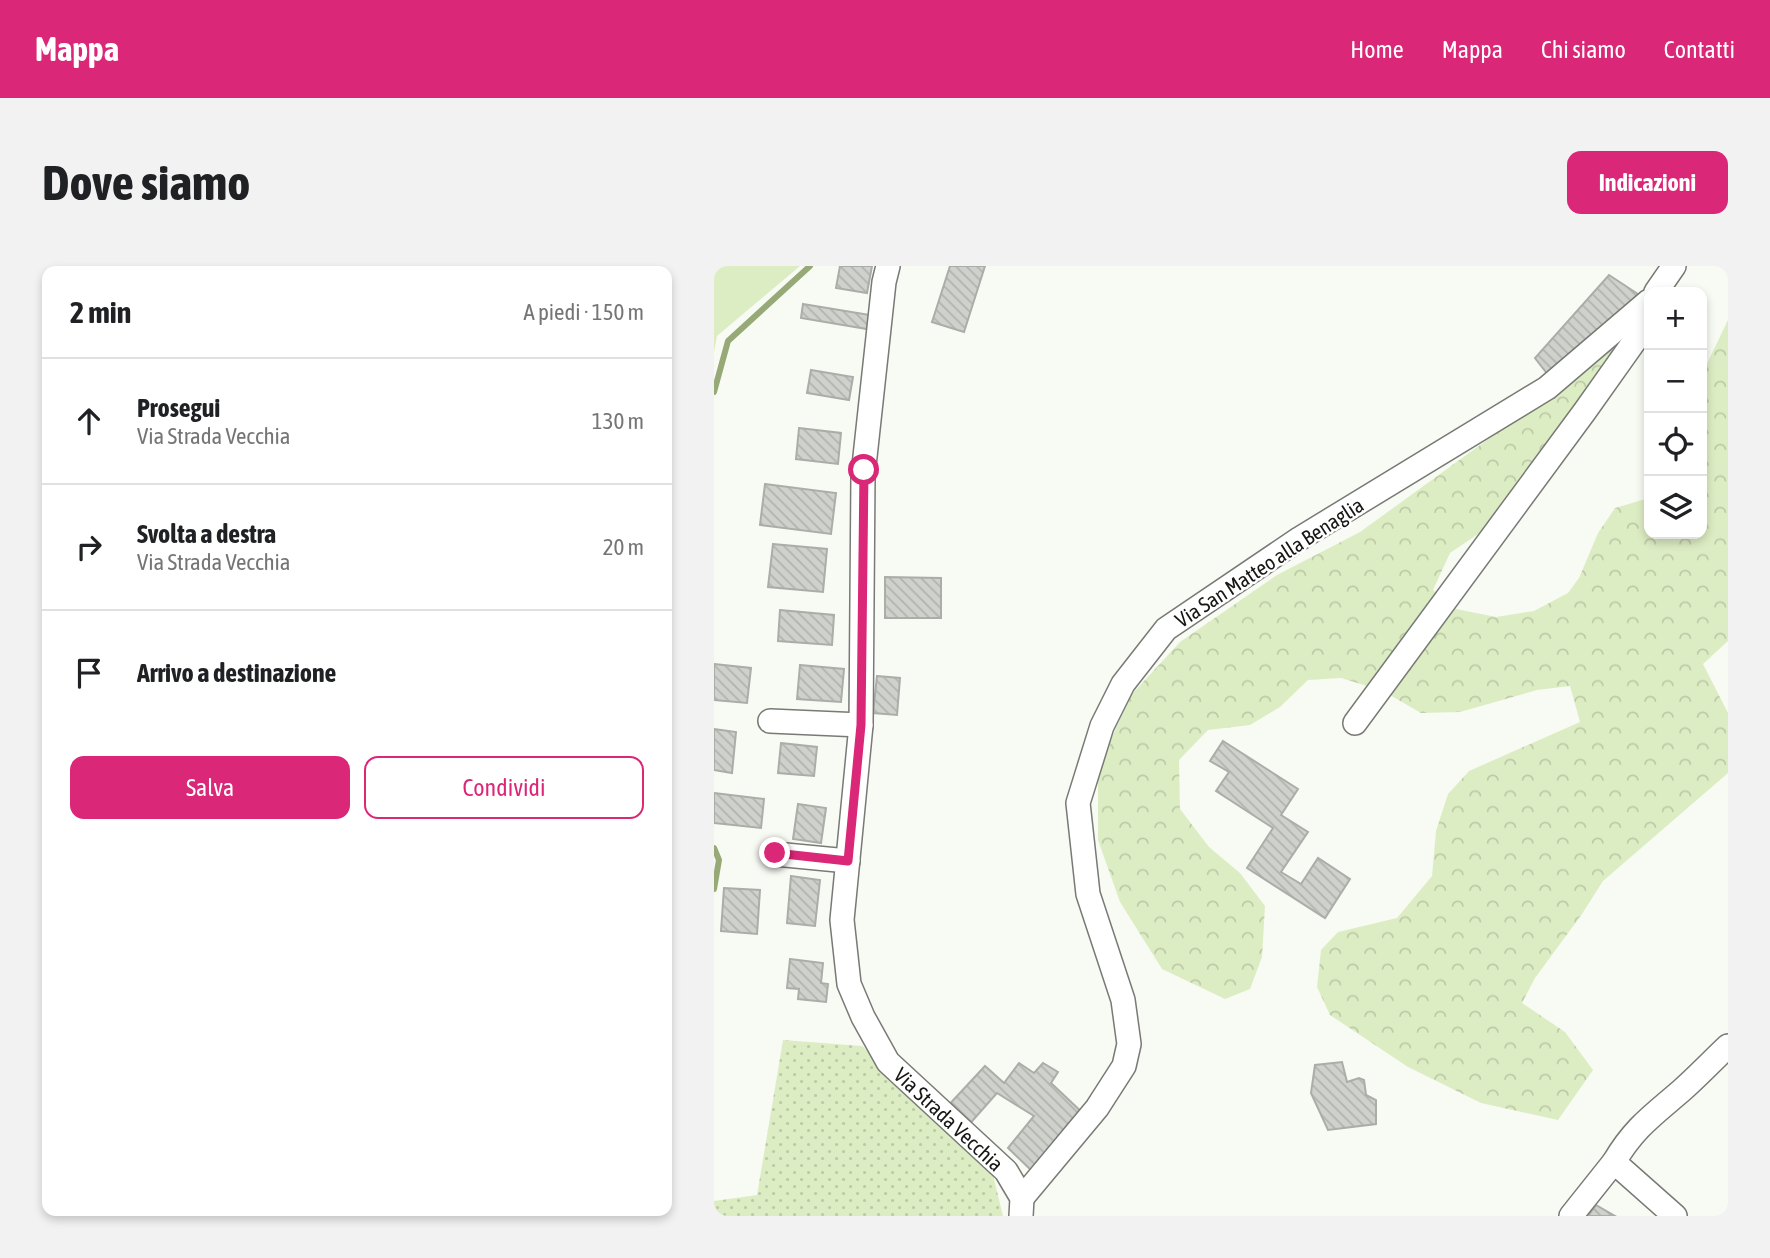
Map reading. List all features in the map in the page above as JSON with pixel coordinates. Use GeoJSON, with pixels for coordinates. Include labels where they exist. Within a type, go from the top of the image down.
{"type":"FeatureCollection","features":[{"type":"Feature","properties":{"kind":"street","name":"Via Strada Vecchia"},"geometry":{"type":"LineString","coordinates":[[888,266],[863,475],[861,725],[842,920],[849,984],[863,1017],[888,1062],[1006,1171],[1021,1207]]}},
{"type":"Feature","properties":{"kind":"street"},"geometry":{"type":"LineString","coordinates":[[1659,287],[1674,266]]}},
{"type":"Feature","properties":{"kind":"street","name":"Via San Matteo alla Benaglia"},"geometry":{"type":"LineString","coordinates":[[1021,1207],[1097,1108],[1124,1066],[1129,1044],[1123,1000],[1088,894],[1079,803],[1102,726],[1123,684],[1166,629],[1299,539],[1547,388],[1644,305]]}},
{"type":"Feature","properties":{"kind":"street"},"geometry":{"type":"LineString","coordinates":[[1355,723],[1593,401],[1636,340],[1644,320]]}},
{"type":"Feature","properties":{"kind":"street"},"geometry":{"type":"LineString","coordinates":[[770,721],[861,725]]}},
{"type":"Feature","properties":{"kind":"street"},"geometry":{"type":"LineString","coordinates":[[775,853],[848,861]]}},
{"type":"Feature","properties":{"kind":"street"},"geometry":{"type":"LineString","coordinates":[[1571,1216],[1644,1121],[1682,1090],[1728,1046]]}},
{"type":"Feature","properties":{"kind":"street"},"geometry":{"type":"LineString","coordinates":[[1614,1162],[1675,1216]]}},
{"type":"Feature","properties":{"kind":"green space"},"geometry":{"type":"Polygon","coordinates":[[[714,266],[800,266],[717,336],[714,352],[714,266]]]}},
{"type":"Feature","properties":{"kind":"green space"},"geometry":{"type":"Polygon","coordinates":[[[1728,320],[1728,641],[1703,664],[1728,713],[1728,773],[1603,881],[1535,978],[1522,1003],[1565,1032],[1593,1070],[1558,1120],[1481,1103],[1408,1067],[1330,1015],[1317,987],[1321,950],[1338,932],[1397,918],[1432,876],[1436,831],[1448,794],[1469,771],[1580,722],[1570,686],[1537,690],[1460,712],[1421,713],[1383,691],[1341,678],[1308,680],[1280,707],[1250,725],[1208,730],[1179,760],[1180,809],[1209,847],[1240,873],[1265,906],[1262,957],[1250,989],[1225,999],[1162,969],[1120,902],[1098,840],[1098,766],[1132,694],[1180,642],[1277,575],[1360,532],[1619,341],[1572,417],[1487,528],[1450,553],[1433,590],[1456,609],[1496,617],[1534,611],[1568,593],[1579,578],[1598,533],[1615,508],[1644,499],[1644,539],[1707,539],[1707,364],[1728,320]]]}},
{"type":"Feature","properties":{"kind":"green space"},"geometry":{"type":"Polygon","coordinates":[[[783,1040],[862,1046],[993,1175],[1003,1216],[714,1216],[714,1201],[757,1195],[783,1040]]]}},
{"type":"Feature","properties":{"kind":"building"},"geometry":{"type":"Polygon","coordinates":[[[840,266],[872,266],[867,293],[836,288],[840,266]]]}},
{"type":"Feature","properties":{"kind":"building"},"geometry":{"type":"Polygon","coordinates":[[[950,266],[985,266],[964,332],[932,322],[950,266]]]}},
{"type":"Feature","properties":{"kind":"building"},"geometry":{"type":"Polygon","coordinates":[[[1609,275],[1644,298],[1549,376],[1535,358],[1609,275]]]}},
{"type":"Feature","properties":{"kind":"building"},"geometry":{"type":"Polygon","coordinates":[[[803,304],[870,315],[867,329],[801,318],[803,304]]]}},
{"type":"Feature","properties":{"kind":"building"},"geometry":{"type":"Polygon","coordinates":[[[811,370],[853,377],[849,400],[807,393],[811,370]]]}},
{"type":"Feature","properties":{"kind":"building"},"geometry":{"type":"Polygon","coordinates":[[[799,428],[841,433],[838,464],[796,459],[799,428]]]}},
{"type":"Feature","properties":{"kind":"building"},"geometry":{"type":"Polygon","coordinates":[[[765,484],[836,493],[831,534],[760,525],[765,484]]]}},
{"type":"Feature","properties":{"kind":"building"},"geometry":{"type":"Polygon","coordinates":[[[773,544],[827,549],[823,592],[768,587],[773,544]]]}},
{"type":"Feature","properties":{"kind":"building"},"geometry":{"type":"Polygon","coordinates":[[[885,577],[941,578],[941,618],[885,618],[885,577]]]}},
{"type":"Feature","properties":{"kind":"building"},"geometry":{"type":"Polygon","coordinates":[[[780,610],[834,615],[832,645],[778,641],[780,610]]]}},
{"type":"Feature","properties":{"kind":"building"},"geometry":{"type":"Polygon","coordinates":[[[714,664],[751,668],[747,703],[714,700],[714,664]]]}},
{"type":"Feature","properties":{"kind":"building"},"geometry":{"type":"Polygon","coordinates":[[[800,665],[844,669],[841,702],[797,699],[800,665]]]}},
{"type":"Feature","properties":{"kind":"building"},"geometry":{"type":"Polygon","coordinates":[[[877,676],[900,678],[897,715],[873,713],[877,676]]]}},
{"type":"Feature","properties":{"kind":"building"},"geometry":{"type":"Polygon","coordinates":[[[714,729],[736,732],[732,773],[714,770],[714,729]]]}},
{"type":"Feature","properties":{"kind":"building"},"geometry":{"type":"Polygon","coordinates":[[[1223,741],[1298,789],[1281,815],[1308,832],[1281,872],[1301,884],[1318,858],[1350,879],[1325,918],[1247,868],[1273,828],[1216,791],[1229,772],[1210,761],[1223,741]]]}},
{"type":"Feature","properties":{"kind":"building"},"geometry":{"type":"Polygon","coordinates":[[[781,743],[817,747],[814,776],[778,773],[781,743]]]}},
{"type":"Feature","properties":{"kind":"building"},"geometry":{"type":"Polygon","coordinates":[[[714,793],[764,799],[761,828],[714,823],[714,793]]]}},
{"type":"Feature","properties":{"kind":"building"},"geometry":{"type":"Polygon","coordinates":[[[798,804],[826,808],[821,843],[793,839],[798,804]]]}},
{"type":"Feature","properties":{"kind":"building"},"geometry":{"type":"Polygon","coordinates":[[[791,876],[820,880],[815,926],[787,923],[791,876]]]}},
{"type":"Feature","properties":{"kind":"building"},"geometry":{"type":"Polygon","coordinates":[[[724,888],[760,890],[757,934],[721,931],[724,888]]]}},
{"type":"Feature","properties":{"kind":"building"},"geometry":{"type":"Polygon","coordinates":[[[790,959],[823,963],[821,983],[828,984],[826,1002],[798,999],[799,989],[787,988],[790,959]]]}},
{"type":"Feature","properties":{"kind":"building"},"geometry":{"type":"Polygon","coordinates":[[[1342,1062],[1347,1082],[1359,1078],[1364,1080],[1366,1095],[1376,1100],[1376,1124],[1328,1130],[1311,1093],[1315,1065],[1342,1062]]]}},
{"type":"Feature","properties":{"kind":"building"},"geometry":{"type":"Polygon","coordinates":[[[1019,1063],[1034,1073],[1043,1063],[1058,1072],[1051,1083],[1085,1115],[1034,1173],[1008,1148],[1034,1116],[997,1093],[966,1128],[945,1109],[985,1066],[1004,1083],[1019,1063]]]}},
{"type":"Feature","properties":{"kind":"building"},"geometry":{"type":"Polygon","coordinates":[[[1596,1205],[1615,1216],[1588,1216],[1596,1205]]]}},
{"type":"Feature","properties":{"kind":"waterway"},"geometry":{"type":"LineString","coordinates":[[714,392],[728,341],[810,266]]}},
{"type":"Feature","properties":{"kind":"waterway"},"geometry":{"type":"LineString","coordinates":[[714,848],[719,860],[714,889]]}},
{"type":"Feature","properties":{"kind":"route"},"geometry":{"type":"LineString","coordinates":[[775,853],[848,861],[861,725],[864,470]]}}]}
